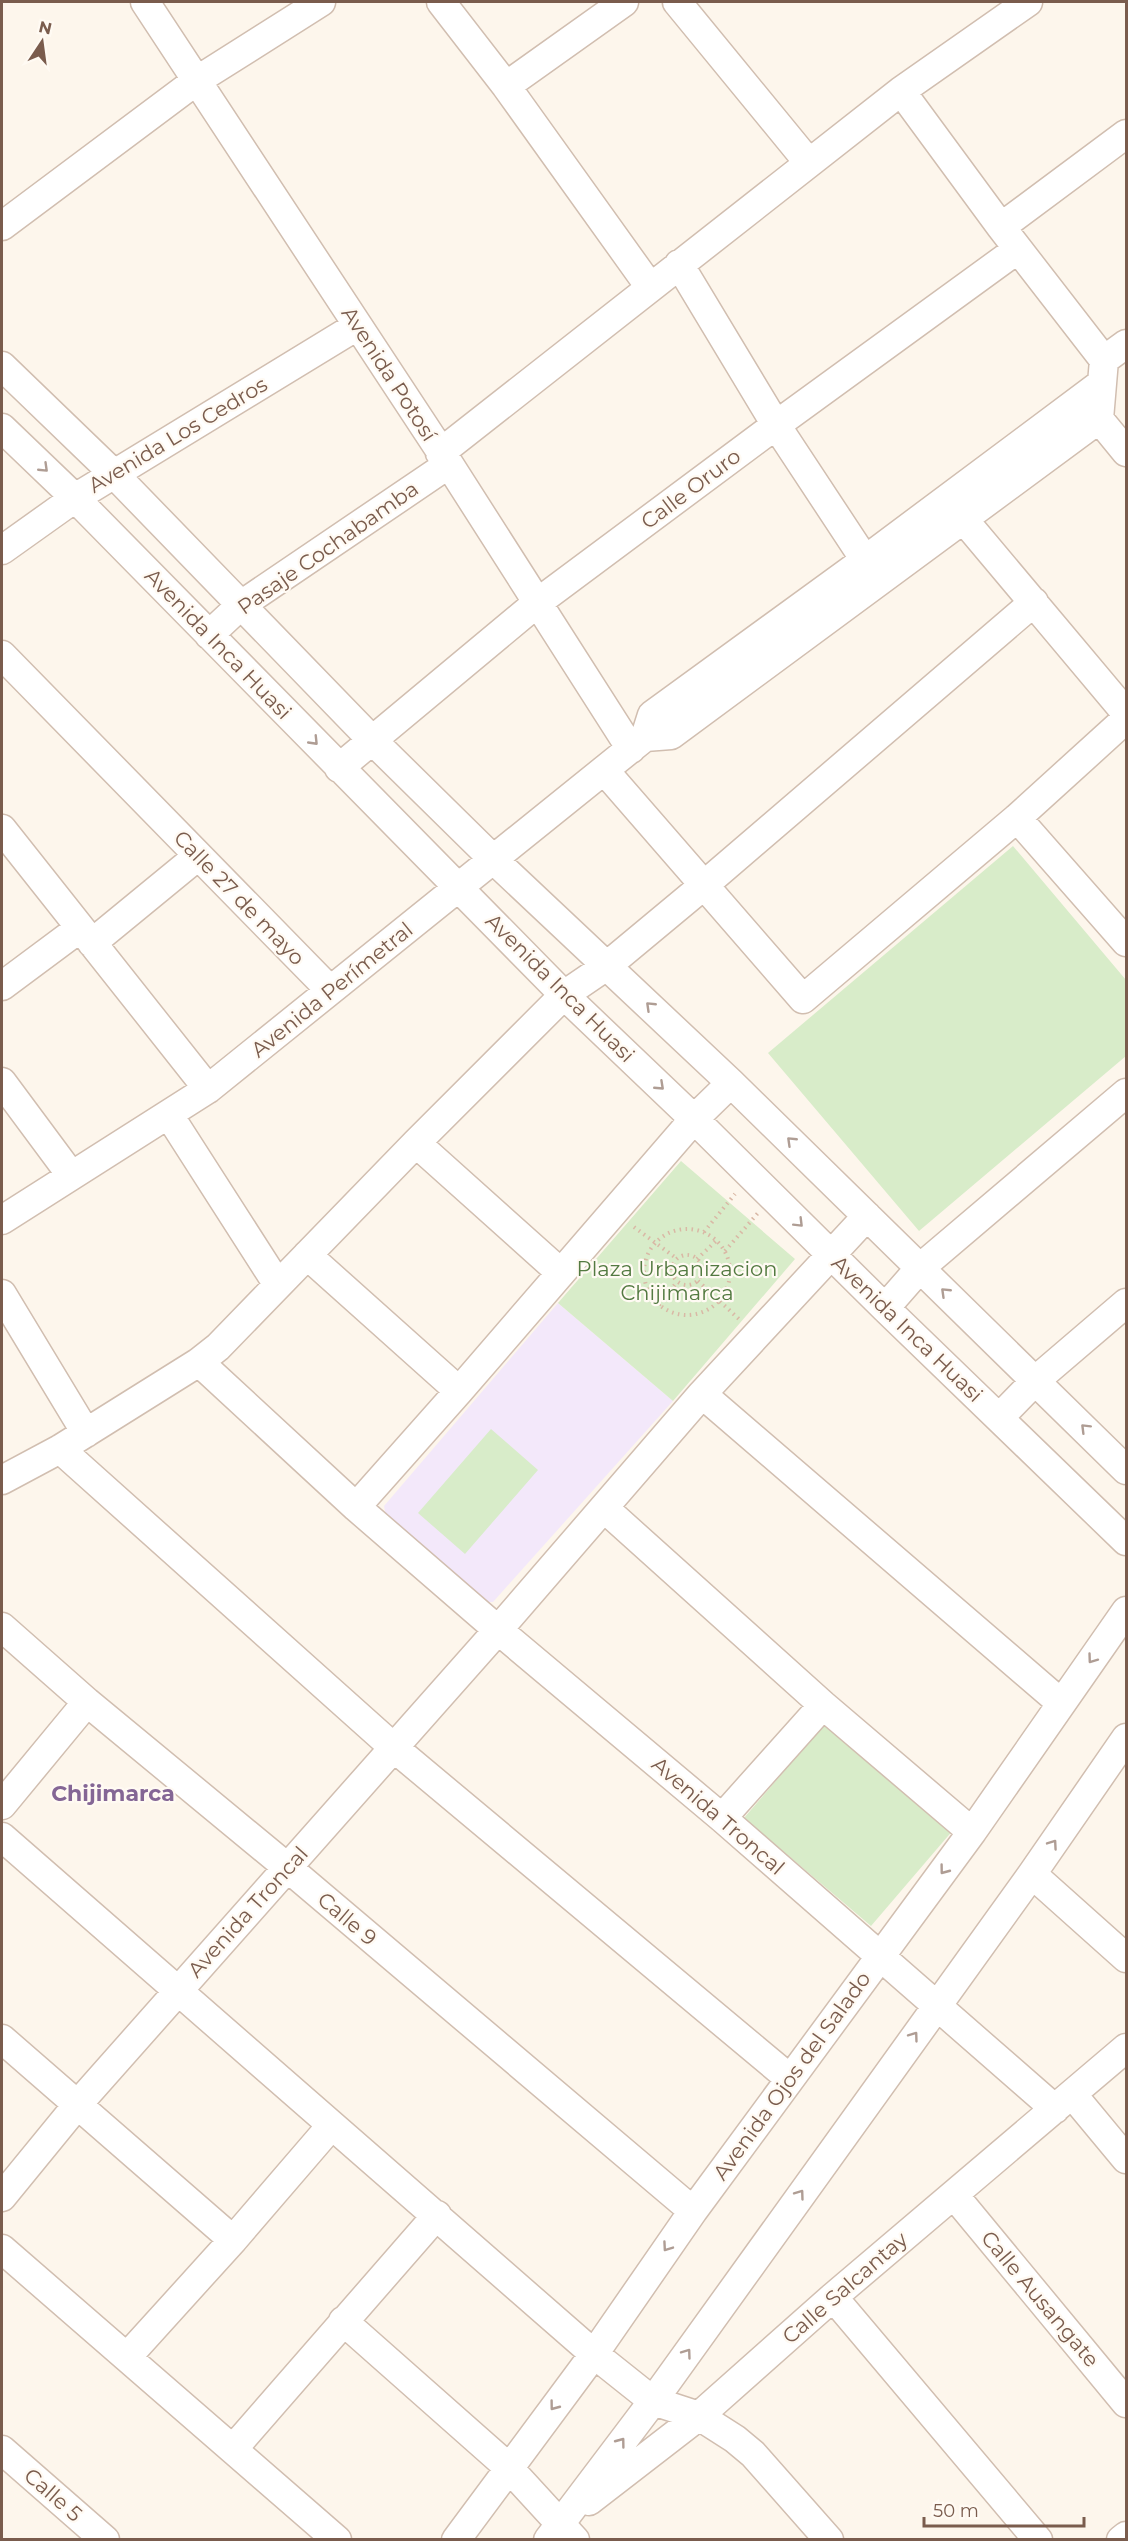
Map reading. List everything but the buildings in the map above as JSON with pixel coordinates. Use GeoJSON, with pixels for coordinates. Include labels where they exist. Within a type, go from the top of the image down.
{"type":"FeatureCollection","features":[{"type":"Feature","properties":{"kind":"street","name":"Avenida Potosí"},"geometry":{"type":"LineString","coordinates":[[145,2],[537,603],[638,743]]}},
{"type":"Feature","properties":{"kind":"street"},"geometry":{"type":"LineString","coordinates":[[4,218],[196,81],[321,2]]}},
{"type":"Feature","properties":{"kind":"street"},"geometry":{"type":"LineString","coordinates":[[441,2],[506,86],[650,287]]}},
{"type":"Feature","properties":{"kind":"street"},"geometry":{"type":"LineString","coordinates":[[506,86],[624,2]]}},
{"type":"Feature","properties":{"kind":"street"},"geometry":{"type":"LineString","coordinates":[[677,2],[809,163]]}},
{"type":"Feature","properties":{"kind":"street","name":"Pasaje Cochabamba"},"geometry":{"type":"LineString","coordinates":[[209,635],[241,605],[445,459],[650,287],[901,91],[1028,2]]}},
{"type":"Feature","properties":{"kind":"street"},"geometry":{"type":"LineString","coordinates":[[901,91],[1018,249],[1111,362]]}},
{"type":"Feature","properties":{"kind":"street"},"geometry":{"type":"LineString","coordinates":[[1001,227],[1126,134]]}},
{"type":"Feature","properties":{"kind":"street","name":"Calle Oruro"},"geometry":{"type":"LineString","coordinates":[[339,768],[537,603],[776,424],[1018,249]]}},
{"type":"Feature","properties":{"kind":"street"},"geometry":{"type":"LineString","coordinates":[[679,264],[776,424],[865,560]]}},
{"type":"Feature","properties":{"kind":"street","name":"Avenida Los Cedros"},"geometry":{"type":"LineString","coordinates":[[2,550],[75,498],[357,326]]}},
{"type":"Feature","properties":{"kind":"street"},"geometry":{"type":"LineString","coordinates":[[638,743],[671,735],[1099,419],[1111,362]]}},
{"type":"Feature","properties":{"kind":"street"},"geometry":{"type":"LineString","coordinates":[[638,743],[652,715],[865,560],[1111,362]]}},
{"type":"Feature","properties":{"kind":"street","name":"Avenida Inca Huasi"},"geometry":{"type":"LineString","coordinates":[[2,366],[114,474],[372,740],[493,859],[731,1083],[1126,1470]]}},
{"type":"Feature","properties":{"kind":"street"},"geometry":{"type":"LineString","coordinates":[[1099,419],[1126,452]]}},
{"type":"Feature","properties":{"kind":"street","name":"Avenida Inca Huasi"},"geometry":{"type":"LineString","coordinates":[[2,428],[75,498],[564,995],[694,1119],[1126,1542]]}},
{"type":"Feature","properties":{"kind":"street"},"geometry":{"type":"LineString","coordinates":[[964,520],[1126,713]]}},
{"type":"Feature","properties":{"kind":"street"},"geometry":{"type":"LineString","coordinates":[[2,1480],[86,1433],[199,1362],[225,1340],[416,1143],[564,995],[608,965],[704,886],[1034,603]]}},
{"type":"Feature","properties":{"kind":"street","name":"Calle 27 de mayo"},"geometry":{"type":"LineString","coordinates":[[2,655],[330,990]]}},
{"type":"Feature","properties":{"kind":"street"},"geometry":{"type":"LineString","coordinates":[[604,771],[803,999],[1017,818],[1126,719]]}},
{"type":"Feature","properties":{"kind":"street","name":"Avenida Perímetral"},"geometry":{"type":"LineString","coordinates":[[2,1220],[208,1089],[638,743]]}},
{"type":"Feature","properties":{"kind":"street"},"geometry":{"type":"LineString","coordinates":[[1017,818],[1126,942]]}},
{"type":"Feature","properties":{"kind":"street"},"geometry":{"type":"LineString","coordinates":[[2,828],[208,1089]]}},
{"type":"Feature","properties":{"kind":"street"},"geometry":{"type":"LineString","coordinates":[[2,986],[86,936],[198,856]]}},
{"type":"Feature","properties":{"kind":"street"},"geometry":{"type":"LineString","coordinates":[[2,1082],[71,1175]]}},
{"type":"Feature","properties":{"kind":"street"},"geometry":{"type":"LineString","coordinates":[[356,1507],[694,1119],[731,1083]]}},
{"type":"Feature","properties":{"kind":"street"},"geometry":{"type":"LineString","coordinates":[[885,1308],[920,1268],[1126,1093]]}},
{"type":"Feature","properties":{"kind":"street"},"geometry":{"type":"LineString","coordinates":[[170,1114],[278,1285]]}},
{"type":"Feature","properties":{"kind":"street"},"geometry":{"type":"LineString","coordinates":[[416,1143],[561,1273]]}},
{"type":"Feature","properties":{"kind":"street","name":"Avenida Troncal"},"geometry":{"type":"LineString","coordinates":[[2,2197],[78,2104],[177,1990],[498,1630],[702,1394],[867,1216]]}},
{"type":"Feature","properties":{"kind":"street"},"geometry":{"type":"LineString","coordinates":[[306,1255],[459,1391]]}},
{"type":"Feature","properties":{"kind":"street"},"geometry":{"type":"LineString","coordinates":[[2,1294],[86,1433]]}},
{"type":"Feature","properties":{"kind":"street"},"geometry":{"type":"LineString","coordinates":[[999,1418],[1036,1380],[1126,1303]]}},
{"type":"Feature","properties":{"kind":"street","name":"Avenida Troncal"},"geometry":{"type":"LineString","coordinates":[[199,1362],[356,1507],[498,1630],[722,1818],[935,2005],[1063,2102],[1126,2159]]}},
{"type":"Feature","properties":{"kind":"street"},"geometry":{"type":"LineString","coordinates":[[702,1394],[1061,1702]]}},
{"type":"Feature","properties":{"kind":"street"},"geometry":{"type":"LineString","coordinates":[[60,1449],[393,1747],[789,2078]]}},
{"type":"Feature","properties":{"kind":"street"},"geometry":{"type":"LineString","coordinates":[[604,1508],[823,1705],[972,1832]]}},
{"type":"Feature","properties":{"kind":"street","name":"Avenida Ojos del Salado"},"geometry":{"type":"LineString","coordinates":[[456,2540],[594,2354],[789,2078],[972,1832],[1126,1611]]}},
{"type":"Feature","properties":{"kind":"street","name":"Calle 9"},"geometry":{"type":"LineString","coordinates":[[2,1627],[87,1702],[288,1868],[693,2211]]}},
{"type":"Feature","properties":{"kind":"street"},"geometry":{"type":"LineString","coordinates":[[2,1804],[87,1702]]}},
{"type":"Feature","properties":{"kind":"street"},"geometry":{"type":"LineString","coordinates":[[722,1818],[823,1705]]}},
{"type":"Feature","properties":{"kind":"street"},"geometry":{"type":"LineString","coordinates":[[343,2321],[508,2467],[561,2534],[935,2005],[1123,1751]]}},
{"type":"Feature","properties":{"kind":"street"},"geometry":{"type":"LineString","coordinates":[[2,1837],[594,2354],[653,2401],[699,2416],[735,2439],[753,2454],[829,2540]]}},
{"type":"Feature","properties":{"kind":"street"},"geometry":{"type":"LineString","coordinates":[[1032,1874],[1126,1958]]}},
{"type":"Feature","properties":{"kind":"street"},"geometry":{"type":"LineString","coordinates":[[2,2039],[233,2240]]}},
{"type":"Feature","properties":{"kind":"street","name":"Calle Salcantay"},"geometry":{"type":"LineString","coordinates":[[561,2534],[699,2416],[833,2296],[1126,2048]]}},
{"type":"Feature","properties":{"kind":"street"},"geometry":{"type":"LineString","coordinates":[[127,2357],[233,2240],[331,2126]]}},
{"type":"Feature","properties":{"kind":"street","name":"Calle Ausangate"},"geometry":{"type":"LineString","coordinates":[[954,2195],[1126,2403]]}},
{"type":"Feature","properties":{"kind":"street"},"geometry":{"type":"LineString","coordinates":[[233,2449],[437,2215]]}},
{"type":"Feature","properties":{"kind":"street"},"geometry":{"type":"LineString","coordinates":[[2,2249],[337,2540]]}},
{"type":"Feature","properties":{"kind":"street"},"geometry":{"type":"LineString","coordinates":[[833,2296],[1038,2540]]}},
{"type":"Feature","properties":{"kind":"street","name":"Calle 5"},"geometry":{"type":"LineString","coordinates":[[2,2450],[105,2540]]}},
{"type":"Feature","properties":{"kind":"street"},"geometry":{"type":"LineString","coordinates":[[1121,2540],[1126,2535]]}},
{"type":"Feature","properties":{"kind":"path"},"geometry":{"type":"LineString","coordinates":[[704,1232],[751,1175]]}},
{"type":"Feature","properties":{"kind":"path"},"geometry":{"type":"LineString","coordinates":[[725,1251],[773,1197]]}},
{"type":"Feature","properties":{"kind":"path"},"geometry":{"type":"LineString","coordinates":[[615,1212],[676,1258]]}},
{"type":"Feature","properties":{"kind":"path"},"geometry":{"type":"LineString","coordinates":[[689,1229],[704,1232],[717,1240],[725,1251],[730,1264],[727,1291],[719,1302],[695,1315],[681,1315],[668,1311],[659,1305],[648,1291],[644,1277],[645,1262],[656,1243],[675,1231],[689,1229]]}},
{"type":"Feature","properties":{"kind":"path"},"geometry":{"type":"LineString","coordinates":[[697,1259],[717,1240]]}},
{"type":"Feature","properties":{"kind":"path"},"geometry":{"type":"LineString","coordinates":[[686,1255],[697,1259],[702,1272],[698,1281],[689,1286],[677,1282],[671,1272],[676,1258],[686,1255]]}},
{"type":"Feature","properties":{"kind":"path"},"geometry":{"type":"LineString","coordinates":[[698,1281],[756,1335]]}},
{"type":"Feature","properties":{"kind":"path"},"geometry":{"type":"LineString","coordinates":[[659,1305],[677,1282]]}},
{"type":"Feature","properties":{"kind":"shaded area"},"geometry":{"type":"Polygon","coordinates":[[[558,1303],[673,1401],[493,1602],[479,1602],[387,1522],[384,1506],[558,1303]]]}},
{"type":"Feature","properties":{"kind":"green space"},"geometry":{"type":"Polygon","coordinates":[[[1013,846],[1126,980],[1126,1056],[919,1231],[768,1053],[1013,846]]]}},
{"type":"Feature","properties":{"kind":"green space","name":"Plaza Urbanizacion Chijimarca"},"geometry":{"type":"Polygon","coordinates":[[[681,1161],[795,1259],[673,1401],[558,1303],[681,1161]]]}},
{"type":"Feature","properties":{"kind":"green space"},"geometry":{"type":"Polygon","coordinates":[[[491,1429],[538,1470],[465,1554],[418,1513],[491,1429]]]}},
{"type":"Feature","properties":{"kind":"green space"},"geometry":{"type":"Polygon","coordinates":[[[827,1721],[954,1829],[871,1926],[744,1818],[827,1721]]]}},
{"type":"Feature","properties":{"kind":"district","name":"Chijimarca"},"geometry":{"type":"Point","coordinates":[113,1793]}}]}
